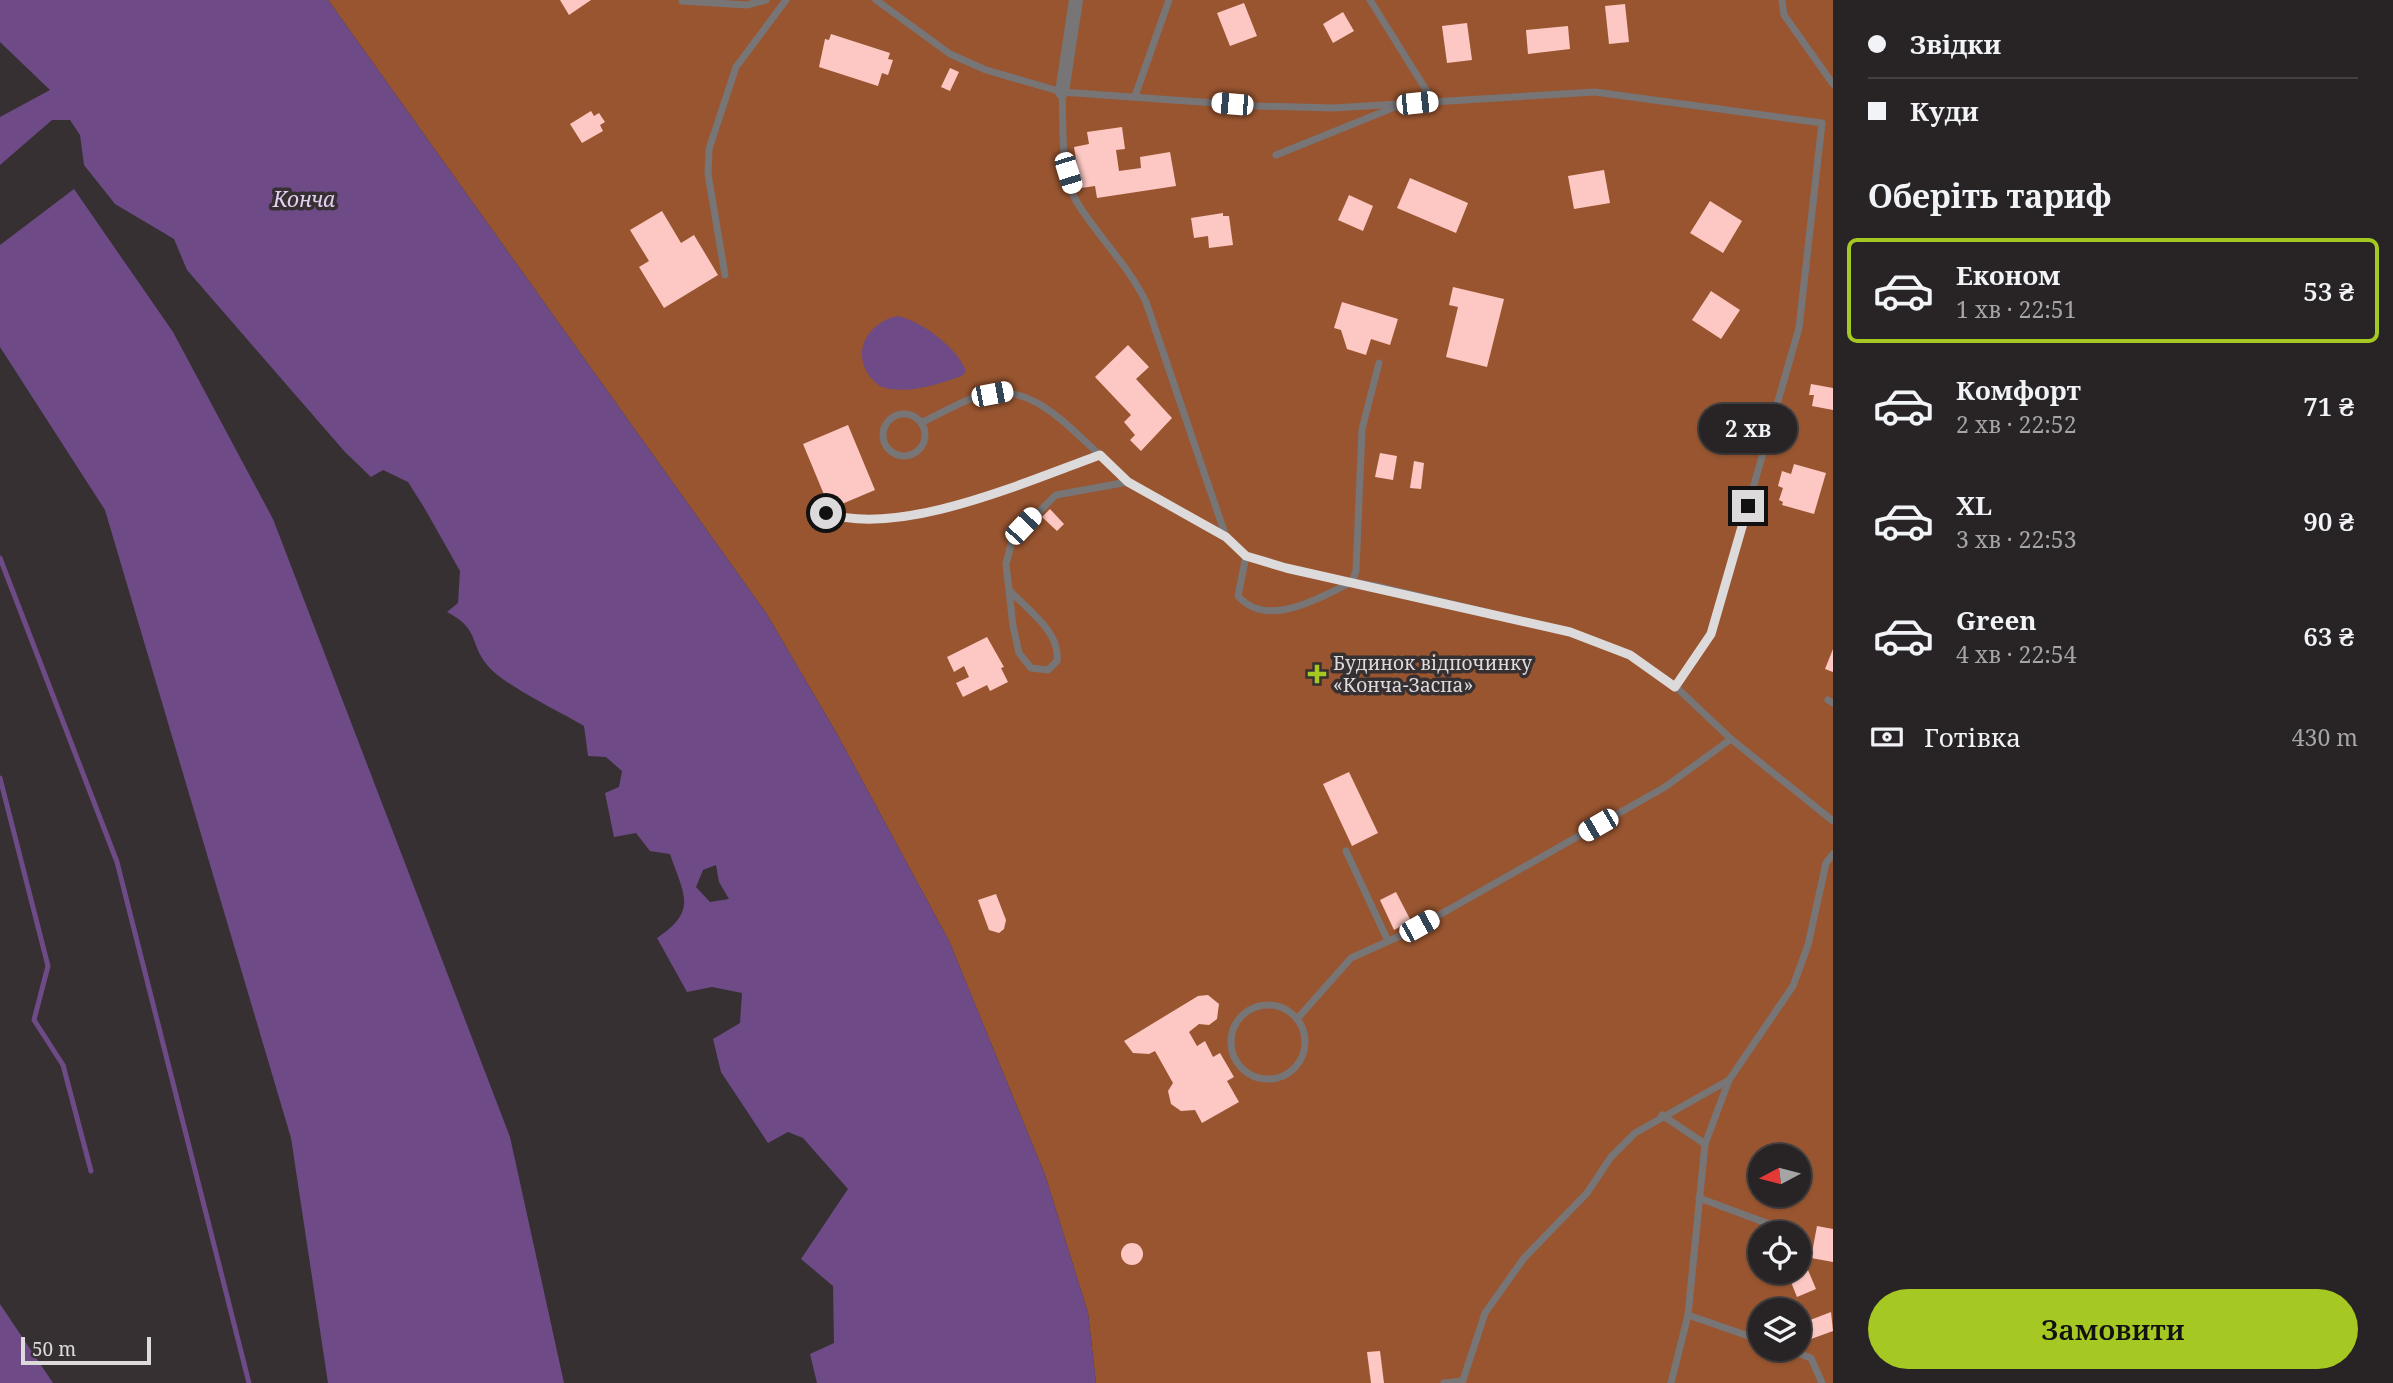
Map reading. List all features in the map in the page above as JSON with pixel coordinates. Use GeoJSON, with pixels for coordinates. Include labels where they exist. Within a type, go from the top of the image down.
{"type":"FeatureCollection","features":[{"type":"Feature","properties":{"kind":"street"},"geometry":{"type":"LineString","coordinates":[[1062,92],[1074,30],[1076,0]]}},
{"type":"Feature","properties":{"kind":"lane"},"geometry":{"type":"LineString","coordinates":[[682,1],[747,5],[766,0]]}},
{"type":"Feature","properties":{"kind":"lane"},"geometry":{"type":"LineString","coordinates":[[725,275],[708,174],[709,149],[736,67],[786,0]]}},
{"type":"Feature","properties":{"kind":"lane"},"geometry":{"type":"LineString","coordinates":[[876,0],[950,54],[986,70],[1062,92],[1256,106],[1333,108],[1595,92],[1833,124]]}},
{"type":"Feature","properties":{"kind":"lane"},"geometry":{"type":"LineString","coordinates":[[1135,96],[1169,0]]}},
{"type":"Feature","properties":{"kind":"lane"},"geometry":{"type":"LineString","coordinates":[[1370,0],[1433,101]]}},
{"type":"Feature","properties":{"kind":"lane"},"geometry":{"type":"LineString","coordinates":[[1782,0],[1784,15],[1833,84]]}},
{"type":"Feature","properties":{"kind":"lane"},"geometry":{"type":"LineString","coordinates":[[1062,92],[1068,173],[1077,202],[1133,274],[1146,302],[1226,537]]}},
{"type":"Feature","properties":{"kind":"lane"},"geometry":{"type":"LineString","coordinates":[[1276,155],[1402,105]]}},
{"type":"Feature","properties":{"kind":"lane"},"geometry":{"type":"LineString","coordinates":[[1675,687],[1711,634],[1799,328],[1822,123]]}},
{"type":"Feature","properties":{"kind":"lane"},"geometry":{"type":"LineString","coordinates":[[1246,556],[1238,596],[1245,603],[1275,612],[1304,604],[1352,582],[1356,571],[1362,429],[1379,363]]}},
{"type":"Feature","properties":{"kind":"lane"},"geometry":{"type":"LineString","coordinates":[[921,423],[977,396],[1007,391],[1042,403],[1128,482],[1226,537],[1246,556],[1570,632],[1630,655],[1675,687],[1731,739],[1833,821]]}},
{"type":"Feature","properties":{"kind":"lane"},"geometry":{"type":"LineString","coordinates":[[910,415],[921,423],[925,436],[915,453],[895,454],[885,444],[884,431],[891,419],[910,415]]}},
{"type":"Feature","properties":{"kind":"lane"},"geometry":{"type":"LineString","coordinates":[[826,513],[840,518],[900,517],[949,508],[1100,455]]}},
{"type":"Feature","properties":{"kind":"lane"},"geometry":{"type":"LineString","coordinates":[[1010,591],[1051,635],[1059,649],[1057,662],[1048,670],[1031,668],[1019,653],[1006,564],[1013,537],[1032,515],[1056,495],[1128,482]]}},
{"type":"Feature","properties":{"kind":"lane"},"geometry":{"type":"LineString","coordinates":[[1297,1019],[1351,958],[1388,941],[1665,787],[1731,739]]}},
{"type":"Feature","properties":{"kind":"lane"},"geometry":{"type":"LineString","coordinates":[[1346,851],[1388,941]]}},
{"type":"Feature","properties":{"kind":"lane"},"geometry":{"type":"LineString","coordinates":[[1671,1383],[1688,1315],[1705,1144],[1729,1080],[1793,986],[1808,945],[1826,863],[1833,854]]}},
{"type":"Feature","properties":{"kind":"lane"},"geometry":{"type":"LineString","coordinates":[[1272,1005],[1283,1008],[1297,1019],[1305,1036],[1304,1049],[1292,1070],[1269,1079],[1257,1077],[1237,1062],[1231,1040],[1234,1028],[1249,1010],[1272,1005]]}},
{"type":"Feature","properties":{"kind":"lane"},"geometry":{"type":"LineString","coordinates":[[1444,1383],[1462,1382],[1485,1313],[1524,1258],[1587,1193],[1611,1157],[1635,1133],[1662,1115],[1729,1080]]}},
{"type":"Feature","properties":{"kind":"lane"},"geometry":{"type":"LineString","coordinates":[[1662,1115],[1705,1144]]}},
{"type":"Feature","properties":{"kind":"lane"},"geometry":{"type":"LineString","coordinates":[[1699,1198],[1761,1221]]}},
{"type":"Feature","properties":{"kind":"lane"},"geometry":{"type":"LineString","coordinates":[[1688,1315],[1748,1336]]}},
{"type":"Feature","properties":{"kind":"lane"},"geometry":{"type":"LineString","coordinates":[[1811,1358],[1822,1383]]}},
{"type":"Feature","properties":{"kind":"shaded area","name":"Будинок відпочинку «Конча-Заспа»"},"geometry":{"type":"Polygon","coordinates":[[[328,0],[1833,0],[1833,1383],[1096,1383],[1088,1313],[1045,1175],[949,941],[837,734],[766,613],[328,0]]]}},
{"type":"Feature","properties":{"kind":"water","name":"Конча"},"geometry":{"type":"Polygon","coordinates":[[[0,0],[328,0],[766,613],[837,734],[949,941],[1045,1175],[1088,1313],[1096,1383],[817,1383],[810,1354],[834,1343],[833,1286],[801,1259],[848,1189],[803,1138],[788,1132],[768,1143],[721,1072],[713,1039],[740,1023],[742,993],[712,987],[687,992],[657,938],[670,928],[683,910],[683,891],[670,854],[650,851],[636,833],[614,837],[605,793],[619,787],[622,771],[606,757],[588,756],[584,726],[519,689],[488,666],[470,631],[447,612],[458,603],[460,571],[408,482],[383,470],[371,477],[345,452],[187,270],[174,239],[115,204],[84,165],[80,135],[70,120],[52,120],[0,165],[0,117],[50,90],[0,42],[0,0]],[[716,865],[703,870],[696,887],[710,902],[729,899],[719,882],[716,865]]]}},
{"type":"Feature","properties":{"kind":"water"},"geometry":{"type":"Polygon","coordinates":[[[74,189],[173,332],[273,519],[510,1137],[564,1383],[328,1383],[291,1138],[105,510],[0,347],[0,245],[74,189]]]}},
{"type":"Feature","properties":{"kind":"water"},"geometry":{"type":"Polygon","coordinates":[[[897,316],[927,329],[947,345],[962,362],[966,371],[962,376],[933,385],[901,390],[882,387],[876,383],[865,367],[863,348],[866,339],[878,325],[897,316]]]}},
{"type":"Feature","properties":{"kind":"water"},"geometry":{"type":"Polygon","coordinates":[[[0,1304],[53,1383],[0,1383],[0,1304]]]}},
{"type":"Feature","properties":{"kind":"building"},"geometry":{"type":"Polygon","coordinates":[[[560,0],[591,0],[569,15],[560,0]]]}},
{"type":"Feature","properties":{"kind":"building"},"geometry":{"type":"Polygon","coordinates":[[[1244,3],[1257,36],[1230,46],[1217,13],[1244,3]]]}},
{"type":"Feature","properties":{"kind":"building"},"geometry":{"type":"Polygon","coordinates":[[[1625,4],[1629,42],[1609,44],[1605,6],[1625,4]]]}},
{"type":"Feature","properties":{"kind":"building"},"geometry":{"type":"Polygon","coordinates":[[[1343,12],[1354,31],[1333,43],[1323,24],[1343,12]]]}},
{"type":"Feature","properties":{"kind":"building"},"geometry":{"type":"Polygon","coordinates":[[[1467,23],[1472,60],[1447,63],[1442,26],[1467,23]]]}},
{"type":"Feature","properties":{"kind":"building"},"geometry":{"type":"Polygon","coordinates":[[[1568,26],[1570,49],[1528,54],[1526,30],[1568,26]]]}},
{"type":"Feature","properties":{"kind":"building"},"geometry":{"type":"Polygon","coordinates":[[[831,34],[890,53],[888,59],[893,60],[888,75],[882,73],[878,86],[819,67],[825,39],[829,40],[831,34]]]}},
{"type":"Feature","properties":{"kind":"building"},"geometry":{"type":"Polygon","coordinates":[[[950,68],[959,72],[950,91],[941,87],[950,68]]]}},
{"type":"Feature","properties":{"kind":"building"},"geometry":{"type":"Polygon","coordinates":[[[591,111],[594,116],[599,113],[605,122],[600,125],[603,131],[582,143],[570,124],[591,111]]]}},
{"type":"Feature","properties":{"kind":"building"},"geometry":{"type":"Polygon","coordinates":[[[1122,127],[1125,149],[1116,150],[1119,171],[1141,168],[1140,157],[1170,152],[1176,186],[1097,198],[1095,186],[1081,188],[1074,147],[1089,144],[1087,132],[1122,127]]]}},
{"type":"Feature","properties":{"kind":"building"},"geometry":{"type":"Polygon","coordinates":[[[1604,170],[1610,203],[1574,209],[1568,176],[1604,170]]]}},
{"type":"Feature","properties":{"kind":"building"},"geometry":{"type":"Polygon","coordinates":[[[1410,178],[1468,203],[1456,233],[1397,208],[1410,178]]]}},
{"type":"Feature","properties":{"kind":"building"},"geometry":{"type":"Polygon","coordinates":[[[1349,195],[1373,206],[1363,231],[1338,220],[1349,195]]]}},
{"type":"Feature","properties":{"kind":"building"},"geometry":{"type":"Polygon","coordinates":[[[1710,201],[1742,221],[1723,253],[1690,233],[1710,201]]]}},
{"type":"Feature","properties":{"kind":"building"},"geometry":{"type":"Polygon","coordinates":[[[662,211],[681,243],[694,235],[718,275],[664,308],[639,267],[649,261],[630,230],[662,211]]]}},
{"type":"Feature","properties":{"kind":"building"},"geometry":{"type":"Polygon","coordinates":[[[1223,213],[1223,216],[1229,216],[1233,245],[1209,248],[1208,236],[1194,238],[1191,218],[1223,213]]]}},
{"type":"Feature","properties":{"kind":"building"},"geometry":{"type":"Polygon","coordinates":[[[1453,287],[1504,299],[1487,367],[1446,357],[1458,307],[1449,305],[1453,287]]]}},
{"type":"Feature","properties":{"kind":"building"},"geometry":{"type":"Polygon","coordinates":[[[1711,291],[1740,310],[1721,339],[1692,320],[1711,291]]]}},
{"type":"Feature","properties":{"kind":"building"},"geometry":{"type":"Polygon","coordinates":[[[1342,302],[1398,319],[1390,345],[1371,339],[1366,355],[1347,349],[1341,330],[1334,328],[1342,302]]]}},
{"type":"Feature","properties":{"kind":"building"},"geometry":{"type":"Polygon","coordinates":[[[1128,345],[1149,367],[1136,379],[1172,418],[1141,451],[1130,440],[1135,435],[1124,422],[1131,415],[1095,377],[1128,345]]]}},
{"type":"Feature","properties":{"kind":"building"},"geometry":{"type":"Polygon","coordinates":[[[1811,384],[1833,388],[1833,410],[1812,406],[1814,395],[1809,395],[1811,384]]]}},
{"type":"Feature","properties":{"kind":"building"},"geometry":{"type":"Polygon","coordinates":[[[848,425],[875,490],[830,509],[803,444],[848,425]]]}},
{"type":"Feature","properties":{"kind":"building"},"geometry":{"type":"Polygon","coordinates":[[[1380,453],[1397,456],[1393,480],[1375,477],[1380,453]]]}},
{"type":"Feature","properties":{"kind":"building"},"geometry":{"type":"Polygon","coordinates":[[[1414,461],[1424,463],[1421,489],[1410,488],[1414,461]]]}},
{"type":"Feature","properties":{"kind":"building"},"geometry":{"type":"Polygon","coordinates":[[[1794,464],[1826,473],[1814,514],[1782,505],[1783,502],[1779,500],[1783,488],[1778,486],[1782,471],[1791,474],[1794,464]]]}},
{"type":"Feature","properties":{"kind":"building"},"geometry":{"type":"Polygon","coordinates":[[[1050,509],[1064,524],[1057,531],[1042,517],[1050,509]]]}},
{"type":"Feature","properties":{"kind":"building"},"geometry":{"type":"Polygon","coordinates":[[[987,637],[1004,667],[1001,668],[1008,682],[990,691],[987,685],[963,697],[956,683],[969,677],[964,666],[954,672],[947,657],[987,637]]]}},
{"type":"Feature","properties":{"kind":"building"},"geometry":{"type":"Polygon","coordinates":[[[1833,649],[1833,672],[1825,669],[1833,649]]]}},
{"type":"Feature","properties":{"kind":"building"},"geometry":{"type":"Polygon","coordinates":[[[1349,772],[1378,833],[1352,846],[1323,784],[1349,772]]]}},
{"type":"Feature","properties":{"kind":"building"},"geometry":{"type":"Polygon","coordinates":[[[1396,892],[1411,921],[1394,930],[1380,900],[1396,892]]]}},
{"type":"Feature","properties":{"kind":"building"},"geometry":{"type":"Polygon","coordinates":[[[996,894],[1006,920],[1004,929],[999,933],[989,930],[978,900],[996,894]]]}},
{"type":"Feature","properties":{"kind":"building"},"geometry":{"type":"Polygon","coordinates":[[[1208,995],[1219,1004],[1217,1019],[1209,1025],[1199,1024],[1189,1032],[1197,1046],[1205,1041],[1213,1057],[1220,1053],[1234,1077],[1227,1081],[1239,1102],[1202,1123],[1195,1110],[1181,1111],[1171,1104],[1168,1091],[1173,1083],[1155,1051],[1149,1054],[1133,1053],[1124,1041],[1198,996],[1208,995]]]}},
{"type":"Feature","properties":{"kind":"building"},"geometry":{"type":"Polygon","coordinates":[[[1817,1226],[1833,1229],[1833,1262],[1811,1258],[1817,1226]]]}},
{"type":"Feature","properties":{"kind":"building"},"geometry":{"type":"Polygon","coordinates":[[[1132,1243],[1140,1246],[1143,1254],[1140,1262],[1132,1265],[1124,1262],[1121,1254],[1124,1246],[1132,1243]]]}},
{"type":"Feature","properties":{"kind":"building"},"geometry":{"type":"Polygon","coordinates":[[[1811,1277],[1816,1289],[1797,1297],[1792,1284],[1811,1284],[1811,1277]]]}},
{"type":"Feature","properties":{"kind":"building"},"geometry":{"type":"Polygon","coordinates":[[[1831,1312],[1833,1331],[1811,1339],[1811,1320],[1831,1312]]]}},
{"type":"Feature","properties":{"kind":"building"},"geometry":{"type":"Polygon","coordinates":[[[1380,1351],[1384,1383],[1371,1383],[1367,1352],[1380,1351]]]}},
{"type":"Feature","properties":{"kind":"waterway"},"geometry":{"type":"LineString","coordinates":[[0,558],[117,862],[249,1383]]}},
{"type":"Feature","properties":{"kind":"waterway"},"geometry":{"type":"LineString","coordinates":[[0,778],[48,966],[34,1020],[63,1065],[91,1171]]}},
{"type":"Feature","properties":{"kind":"place","name":"Будинок відпочинку «Конча-Заспа»"},"geometry":{"type":"Point","coordinates":[1317,674]}},
{"type":"Feature","properties":{"kind":"route"},"geometry":{"type":"LineString","coordinates":[[826,513],[840,518],[900,517],[949,508],[1100,455],[1128,482],[1226,537],[1246,556],[1286,568],[1376,586],[1570,632],[1630,655],[1675,687],[1711,634],[1748,506]]}}]}
